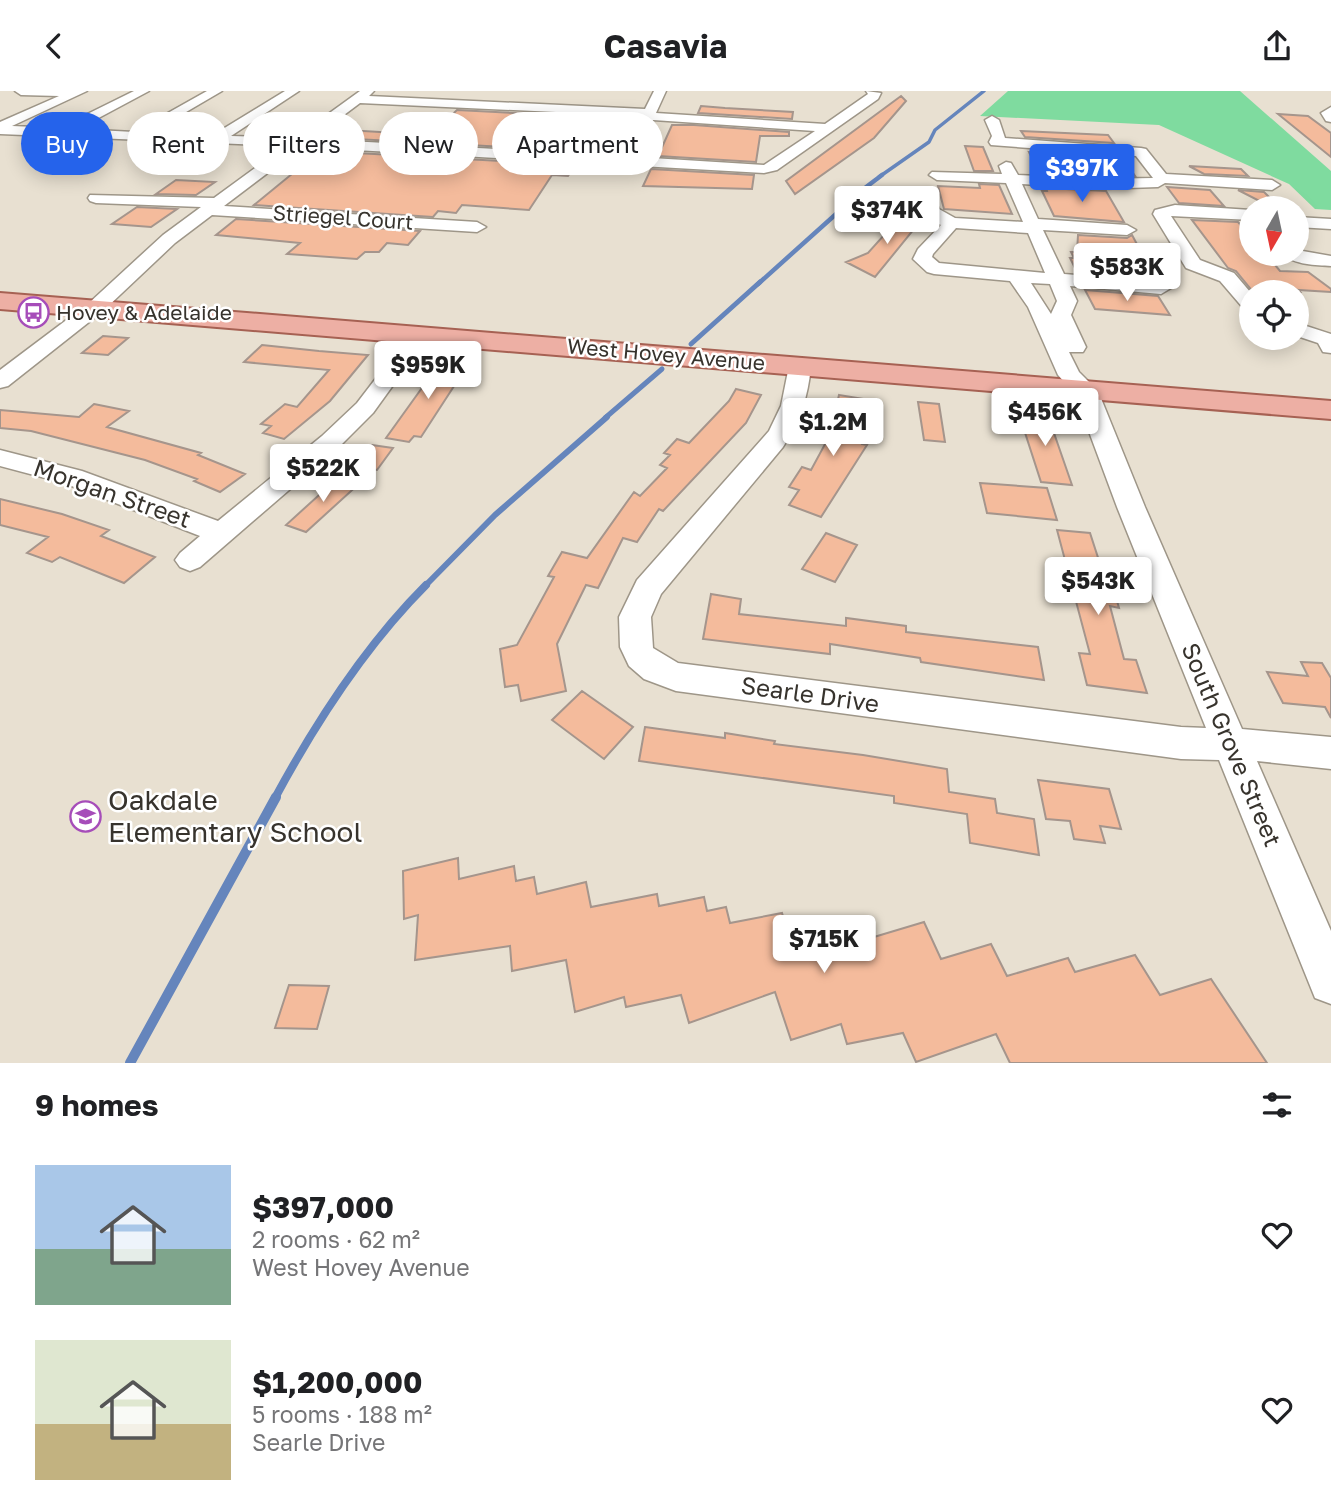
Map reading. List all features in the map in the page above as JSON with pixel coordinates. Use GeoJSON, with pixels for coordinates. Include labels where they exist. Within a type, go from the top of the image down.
{"type":"FeatureCollection","features":[{"type":"Feature","properties":{"kind":"main road","name":"West Hovey Avenue"},"geometry":{"type":"LineString","coordinates":[[0,300],[1331,410]]}},
{"type":"Feature","properties":{"kind":"street"},"geometry":{"type":"LineString","coordinates":[[21,91],[79,92]]}},
{"type":"Feature","properties":{"kind":"street"},"geometry":{"type":"LineString","coordinates":[[102,112],[144,91]]}},
{"type":"Feature","properties":{"kind":"street"},"geometry":{"type":"LineString","coordinates":[[178,112],[216,91]]}},
{"type":"Feature","properties":{"kind":"street"},"geometry":{"type":"LineString","coordinates":[[229,131],[293,91]]}},
{"type":"Feature","properties":{"kind":"street"},"geometry":{"type":"LineString","coordinates":[[663,163],[769,168],[874,96],[873,91]]}},
{"type":"Feature","properties":{"kind":"street"},"geometry":{"type":"LineString","coordinates":[[0,129],[79,92]]}},
{"type":"Feature","properties":{"kind":"street"},"geometry":{"type":"LineString","coordinates":[[340,112],[363,95],[654,105]]}},
{"type":"Feature","properties":{"kind":"street"},"geometry":{"type":"LineString","coordinates":[[604,97],[828,128]]}},
{"type":"Feature","properties":{"kind":"street"},"geometry":{"type":"LineString","coordinates":[[1331,111],[1326,113],[1331,118]]}},
{"type":"Feature","properties":{"kind":"street"},"geometry":{"type":"LineString","coordinates":[[992,120],[999,137],[996,142]]}},
{"type":"Feature","properties":{"kind":"street"},"geometry":{"type":"LineString","coordinates":[[0,129],[21,130]]}},
{"type":"Feature","properties":{"kind":"street"},"geometry":{"type":"LineString","coordinates":[[996,142],[1141,152],[1161,178],[1272,185]]}},
{"type":"Feature","properties":{"kind":"street"},"geometry":{"type":"LineString","coordinates":[[996,142],[1067,301],[1055,323],[1017,277]]}},
{"type":"Feature","properties":{"kind":"street"},"geometry":{"type":"LineString","coordinates":[[365,148],[492,154]]}},
{"type":"Feature","properties":{"kind":"street"},"geometry":{"type":"LineString","coordinates":[[0,381],[96,307],[169,239],[255,175]]}},
{"type":"Feature","properties":{"kind":"street"},"geometry":{"type":"LineString","coordinates":[[937,175],[1098,184],[1158,182],[1161,178]]}},
{"type":"Feature","properties":{"kind":"street"},"geometry":{"type":"LineString","coordinates":[[924,194],[927,209],[932,215],[952,223],[1127,230]]}},
{"type":"Feature","properties":{"kind":"street","name":"Striegel Court"},"geometry":{"type":"LineString","coordinates":[[96,198],[477,227]]}},
{"type":"Feature","properties":{"kind":"street"},"geometry":{"type":"LineString","coordinates":[[1239,214],[1175,210],[1161,213],[1193,264],[1227,277],[1239,291]]}},
{"type":"Feature","properties":{"kind":"street"},"geometry":{"type":"LineString","coordinates":[[952,223],[924,253],[922,259],[934,268],[1161,288]]}},
{"type":"Feature","properties":{"kind":"street"},"geometry":{"type":"LineString","coordinates":[[1309,223],[1331,224]]}},
{"type":"Feature","properties":{"kind":"street"},"geometry":{"type":"LineString","coordinates":[[1309,259],[1331,261]]}},
{"type":"Feature","properties":{"kind":"street","name":"South Grove Street"},"geometry":{"type":"LineString","coordinates":[[1055,323],[1069,375],[1086,391],[1131,507],[1331,982]]}},
{"type":"Feature","properties":{"kind":"street"},"geometry":{"type":"LineString","coordinates":[[1309,333],[1325,339],[1331,347]]}},
{"type":"Feature","properties":{"kind":"street"},"geometry":{"type":"LineString","coordinates":[[191,560],[331,441],[365,408],[420,334]]}},
{"type":"Feature","properties":{"kind":"street","name":"Searle Drive"},"geometry":{"type":"LineString","coordinates":[[800,366],[796,400],[788,422],[774,442],[648,588],[635,617],[634,635],[641,657],[656,669],[676,677],[1181,743],[1274,746],[1331,753]]}},
{"type":"Feature","properties":{"kind":"street","name":"Morgan Street"},"geometry":{"type":"LineString","coordinates":[[0,458],[73,477],[222,533]]}},
{"type":"Feature","properties":{"kind":"green space"},"geometry":{"type":"Polygon","coordinates":[[[1008,91],[1240,91],[1331,171],[1331,210],[1315,209],[1309,203],[1309,196],[1301,196],[1289,184],[1159,125],[980,116],[1008,91]]]}},
{"type":"Feature","properties":{"kind":"building"},"geometry":{"type":"Polygon","coordinates":[[[901,96],[906,101],[874,138],[795,194],[786,181],[901,96]]]}},
{"type":"Feature","properties":{"kind":"building"},"geometry":{"type":"Polygon","coordinates":[[[701,106],[793,112],[792,119],[698,113],[701,106]]]}},
{"type":"Feature","properties":{"kind":"building"},"geometry":{"type":"Polygon","coordinates":[[[457,110],[498,112],[492,112],[492,146],[478,145],[478,112],[455,112],[457,110]]]}},
{"type":"Feature","properties":{"kind":"building"},"geometry":{"type":"Polygon","coordinates":[[[1278,114],[1308,116],[1331,133],[1331,157],[1278,114]]]}},
{"type":"Feature","properties":{"kind":"building"},"geometry":{"type":"Polygon","coordinates":[[[672,125],[789,132],[789,136],[760,136],[756,162],[663,156],[663,145],[672,125]]]}},
{"type":"Feature","properties":{"kind":"building"},"geometry":{"type":"Polygon","coordinates":[[[365,131],[379,132],[379,140],[365,140],[365,131]]]}},
{"type":"Feature","properties":{"kind":"building"},"geometry":{"type":"Polygon","coordinates":[[[1021,131],[1108,135],[1114,143],[1025,137],[1021,131]]]}},
{"type":"Feature","properties":{"kind":"building"},"geometry":{"type":"Polygon","coordinates":[[[965,146],[983,147],[993,171],[974,171],[965,146]]]}},
{"type":"Feature","properties":{"kind":"building"},"geometry":{"type":"Polygon","coordinates":[[[1033,151],[1123,158],[1135,176],[1039,173],[1029,152],[1034,153],[1033,151]]]}},
{"type":"Feature","properties":{"kind":"building"},"geometry":{"type":"Polygon","coordinates":[[[365,153],[379,154],[379,175],[478,175],[478,160],[492,160],[492,175],[552,175],[529,210],[462,205],[456,213],[438,211],[433,217],[254,205],[291,175],[365,175],[365,153]]]}},
{"type":"Feature","properties":{"kind":"building"},"geometry":{"type":"Polygon","coordinates":[[[1189,166],[1241,169],[1248,176],[1204,174],[1189,166]]]}},
{"type":"Feature","properties":{"kind":"building"},"geometry":{"type":"Polygon","coordinates":[[[663,170],[754,175],[752,189],[643,186],[648,175],[663,175],[663,170]]]}},
{"type":"Feature","properties":{"kind":"building"},"geometry":{"type":"Polygon","coordinates":[[[176,180],[215,182],[196,195],[156,194],[176,180]]]}},
{"type":"Feature","properties":{"kind":"building"},"geometry":{"type":"Polygon","coordinates":[[[979,184],[999,185],[1012,214],[944,209],[938,186],[980,188],[979,184]]]}},
{"type":"Feature","properties":{"kind":"building"},"geometry":{"type":"Polygon","coordinates":[[[1167,187],[1210,190],[1224,206],[1179,203],[1167,187]]]}},
{"type":"Feature","properties":{"kind":"building"},"geometry":{"type":"Polygon","coordinates":[[[1046,188],[1106,191],[1124,222],[1054,216],[1042,191],[1047,191],[1046,188]]]}},
{"type":"Feature","properties":{"kind":"building"},"geometry":{"type":"Polygon","coordinates":[[[1238,190],[1264,192],[1268,196],[1250,196],[1238,190]]]}},
{"type":"Feature","properties":{"kind":"building"},"geometry":{"type":"Polygon","coordinates":[[[137,207],[177,209],[151,227],[112,224],[137,207]]]}},
{"type":"Feature","properties":{"kind":"building"},"geometry":{"type":"Polygon","coordinates":[[[903,214],[923,218],[875,277],[846,262],[868,253],[903,214]]]}},
{"type":"Feature","properties":{"kind":"building"},"geometry":{"type":"Polygon","coordinates":[[[236,219],[420,231],[408,245],[387,243],[379,252],[365,252],[357,259],[287,254],[300,243],[216,235],[236,219]]]}},
{"type":"Feature","properties":{"kind":"building"},"geometry":{"type":"Polygon","coordinates":[[[1192,220],[1238,222],[1239,266],[1276,266],[1280,271],[1308,272],[1331,289],[1331,292],[1309,291],[1309,280],[1243,280],[1236,271],[1228,268],[1192,220]]]}},
{"type":"Feature","properties":{"kind":"building"},"geometry":{"type":"Polygon","coordinates":[[[1078,235],[1127,238],[1132,235],[1153,274],[1144,273],[1147,278],[1077,272],[1070,258],[1074,258],[1071,252],[1077,252],[1078,235]]]}},
{"type":"Feature","properties":{"kind":"building"},"geometry":{"type":"Polygon","coordinates":[[[1085,290],[1158,296],[1170,315],[1095,309],[1085,290]]]}},
{"type":"Feature","properties":{"kind":"building"},"geometry":{"type":"Polygon","coordinates":[[[103,336],[128,338],[108,355],[82,353],[103,336]]]}},
{"type":"Feature","properties":{"kind":"building"},"geometry":{"type":"Polygon","coordinates":[[[262,345],[368,355],[330,401],[284,439],[263,433],[271,426],[261,424],[285,404],[297,407],[329,370],[244,362],[262,345]]]}},
{"type":"Feature","properties":{"kind":"building"},"geometry":{"type":"Polygon","coordinates":[[[442,360],[469,363],[421,437],[414,436],[409,442],[386,438],[442,360]]]}},
{"type":"Feature","properties":{"kind":"building"},"geometry":{"type":"Polygon","coordinates":[[[736,389],[761,395],[746,423],[663,511],[659,509],[637,542],[623,538],[598,588],[586,585],[557,644],[566,691],[521,701],[518,685],[505,687],[500,649],[517,645],[554,577],[548,576],[562,552],[587,558],[634,492],[640,496],[667,468],[660,465],[670,455],[664,453],[677,439],[689,443],[729,401],[736,389]]]}},
{"type":"Feature","properties":{"kind":"building"},"geometry":{"type":"Polygon","coordinates":[[[839,395],[870,400],[862,444],[867,445],[821,517],[789,505],[799,490],[789,487],[802,467],[811,470],[830,435],[839,395]]]}},
{"type":"Feature","properties":{"kind":"building"},"geometry":{"type":"Polygon","coordinates":[[[918,402],[939,404],[945,442],[924,440],[918,402]]]}},
{"type":"Feature","properties":{"kind":"building"},"geometry":{"type":"Polygon","coordinates":[[[94,404],[129,411],[107,427],[201,453],[198,455],[245,474],[220,492],[194,481],[197,479],[145,460],[31,431],[0,428],[0,410],[79,417],[94,404]]]}},
{"type":"Feature","properties":{"kind":"building"},"geometry":{"type":"Polygon","coordinates":[[[1018,411],[1047,413],[1072,485],[1041,482],[1018,411]]]}},
{"type":"Feature","properties":{"kind":"building"},"geometry":{"type":"Polygon","coordinates":[[[372,445],[393,448],[377,470],[355,467],[372,445]]]}},
{"type":"Feature","properties":{"kind":"building"},"geometry":{"type":"Polygon","coordinates":[[[340,476],[361,482],[306,532],[286,525],[340,476]]]}},
{"type":"Feature","properties":{"kind":"building"},"geometry":{"type":"Polygon","coordinates":[[[980,483],[1047,488],[1057,520],[987,513],[980,483]]]}},
{"type":"Feature","properties":{"kind":"building"},"geometry":{"type":"Polygon","coordinates":[[[0,499],[62,514],[109,530],[101,536],[155,557],[124,583],[60,557],[52,562],[27,553],[48,537],[0,525],[0,499]]]}},
{"type":"Feature","properties":{"kind":"building"},"geometry":{"type":"Polygon","coordinates":[[[1057,530],[1090,533],[1104,576],[1110,577],[1119,608],[1110,606],[1124,659],[1136,660],[1147,693],[1087,685],[1079,653],[1090,654],[1057,530]]]}},
{"type":"Feature","properties":{"kind":"building"},"geometry":{"type":"Polygon","coordinates":[[[826,533],[857,545],[835,582],[802,569],[826,533]]]}},
{"type":"Feature","properties":{"kind":"building"},"geometry":{"type":"Polygon","coordinates":[[[711,594],[741,599],[739,614],[846,626],[846,618],[906,626],[906,632],[1038,647],[1044,680],[921,662],[920,658],[830,644],[830,654],[703,639],[711,594]]]}},
{"type":"Feature","properties":{"kind":"building"},"geometry":{"type":"Polygon","coordinates":[[[1301,662],[1322,663],[1331,678],[1331,718],[1325,707],[1283,703],[1267,672],[1308,676],[1301,662]]]}},
{"type":"Feature","properties":{"kind":"building"},"geometry":{"type":"Polygon","coordinates":[[[582,691],[633,727],[604,759],[552,720],[582,691]]]}},
{"type":"Feature","properties":{"kind":"building"},"geometry":{"type":"Polygon","coordinates":[[[645,727],[725,738],[725,733],[775,741],[774,744],[947,769],[949,792],[995,799],[997,813],[1034,819],[1039,855],[970,843],[967,814],[894,803],[894,796],[639,761],[645,727]]]}},
{"type":"Feature","properties":{"kind":"building"},"geometry":{"type":"Polygon","coordinates":[[[1038,780],[1109,789],[1121,829],[1100,826],[1105,843],[1074,839],[1070,821],[1046,819],[1038,780]]]}},
{"type":"Feature","properties":{"kind":"building"},"geometry":{"type":"Polygon","coordinates":[[[458,858],[459,879],[514,866],[516,881],[534,877],[537,894],[586,882],[591,907],[657,894],[659,906],[704,897],[707,911],[726,907],[730,923],[782,913],[790,941],[867,919],[874,937],[924,922],[941,959],[991,944],[1007,976],[1068,958],[1075,972],[1135,955],[1160,995],[1211,979],[1267,1063],[1010,1063],[996,1034],[916,1062],[903,1033],[847,1044],[841,1024],[791,1040],[775,992],[689,1023],[681,995],[626,1007],[624,997],[575,1012],[566,960],[512,971],[510,946],[415,960],[418,915],[404,919],[403,871],[458,858]]]}},
{"type":"Feature","properties":{"kind":"building"},"geometry":{"type":"Polygon","coordinates":[[[289,985],[329,986],[317,1029],[275,1028],[289,985]]]}},
{"type":"Feature","properties":{"kind":"waterway"},"geometry":{"type":"LineString","coordinates":[[879,177],[929,142],[935,130],[984,91]]}},
{"type":"Feature","properties":{"kind":"waterway"},"geometry":{"type":"LineString","coordinates":[[758,284],[851,199],[882,175]]}},
{"type":"Feature","properties":{"kind":"waterway"},"geometry":{"type":"LineString","coordinates":[[691,344],[760,282]]}},
{"type":"Feature","properties":{"kind":"waterway"},"geometry":{"type":"LineString","coordinates":[[605,418],[662,369]]}},
{"type":"Feature","properties":{"kind":"waterway"},"geometry":{"type":"LineString","coordinates":[[424,587],[495,515],[607,417]]}},
{"type":"Feature","properties":{"kind":"waterway"},"geometry":{"type":"LineString","coordinates":[[275,798],[307,741],[343,686],[382,634],[426,585]]}},
{"type":"Feature","properties":{"kind":"waterway"},"geometry":{"type":"LineString","coordinates":[[130,1063],[276,797]]}},
{"type":"Feature","properties":{"kind":"place","name":"Hovey & Adelaide"},"geometry":{"type":"Point","coordinates":[33,313]}},
{"type":"Feature","properties":{"kind":"place","name":"Oakdale Elementary School"},"geometry":{"type":"Point","coordinates":[85,816]}}]}
